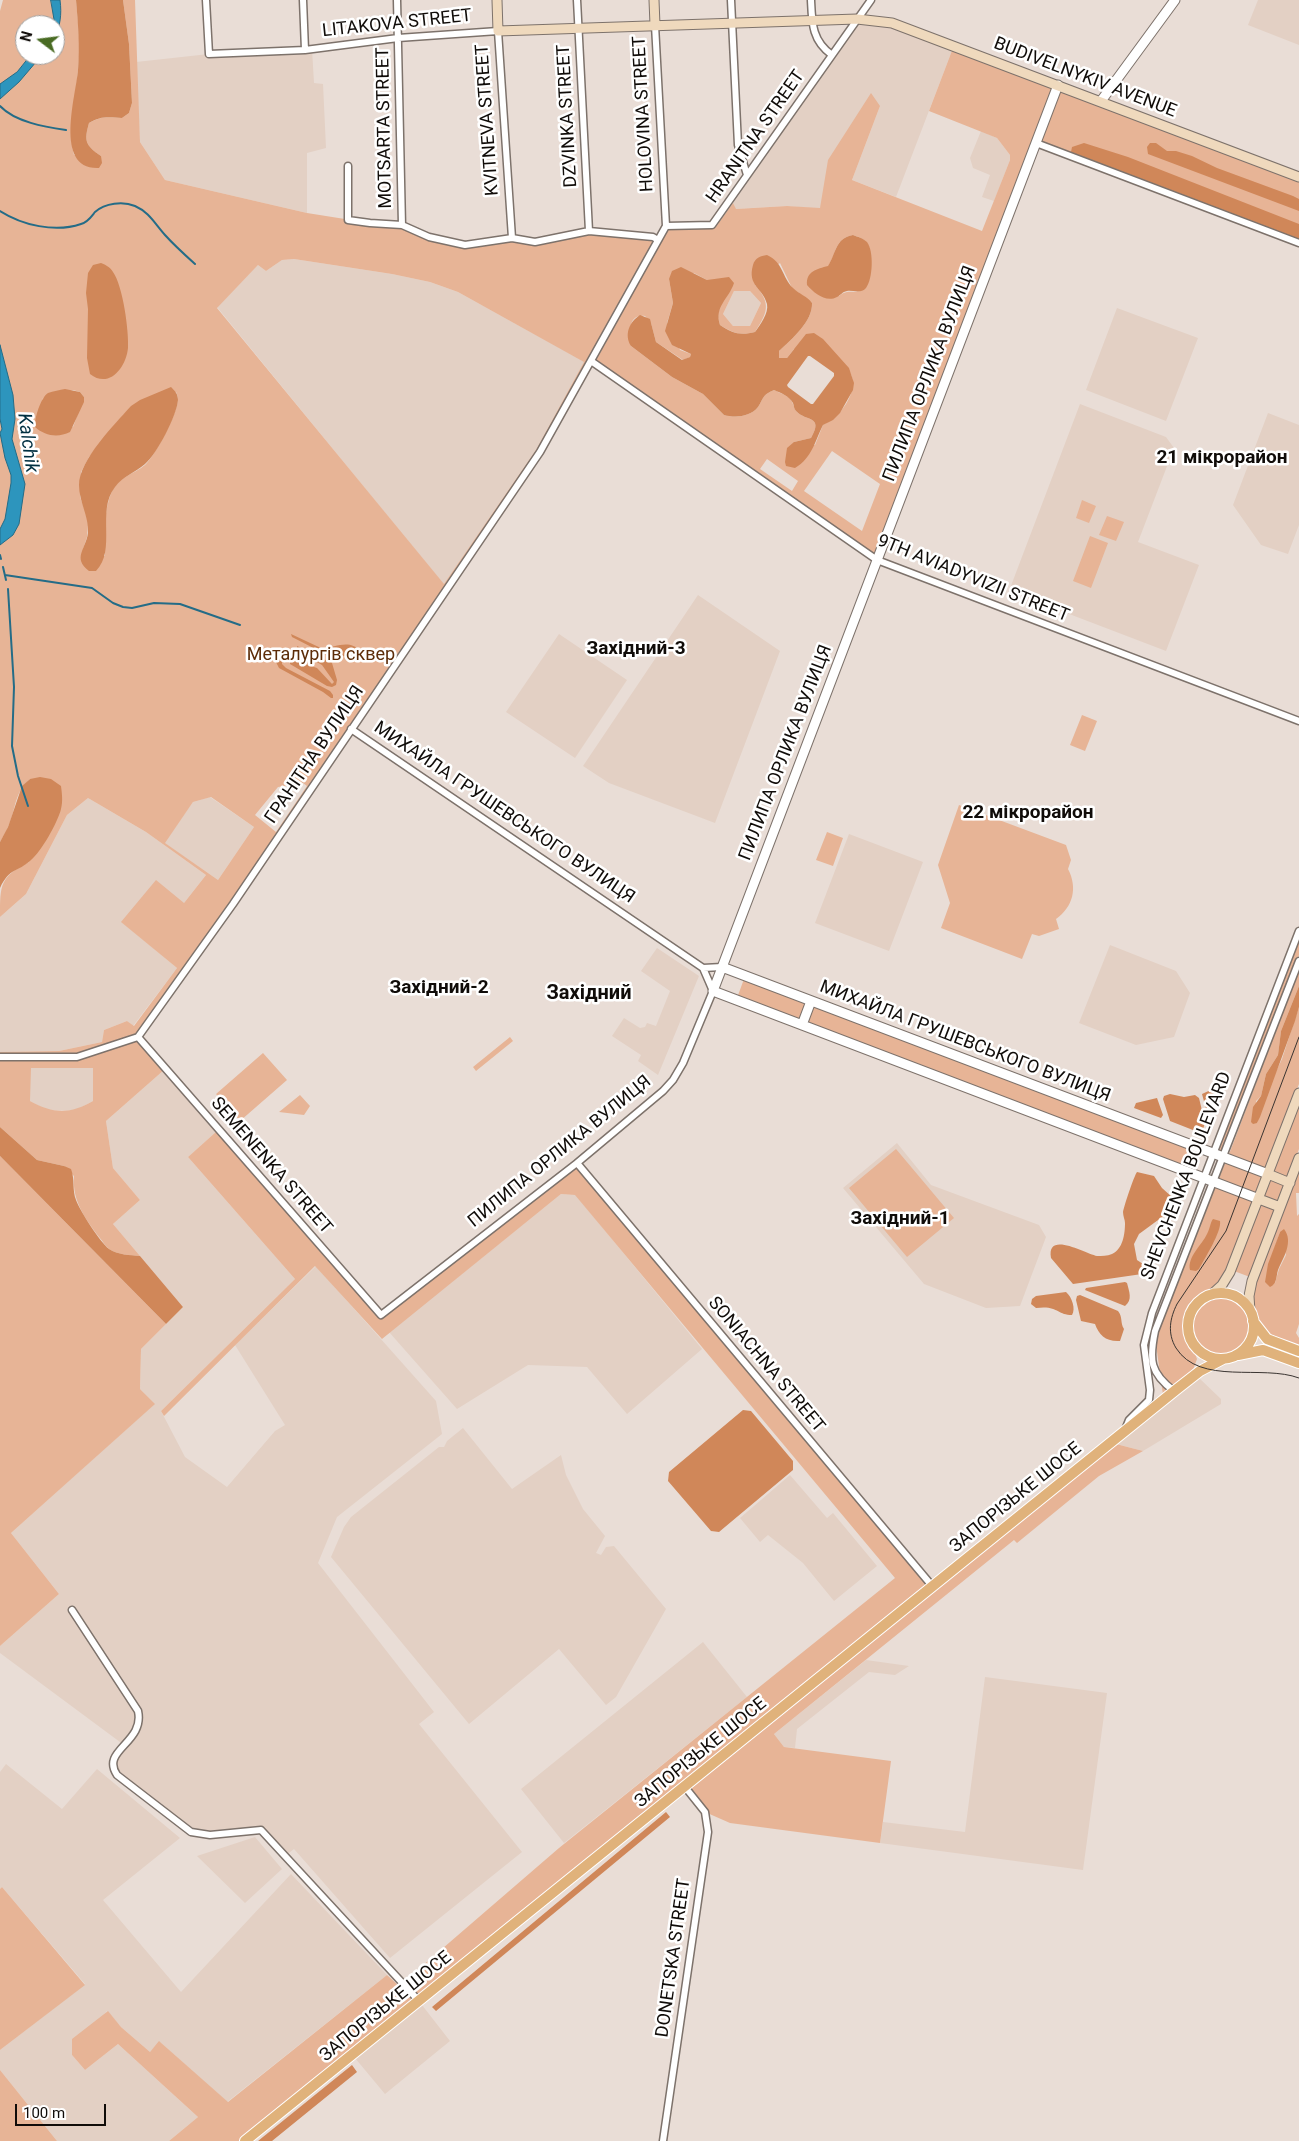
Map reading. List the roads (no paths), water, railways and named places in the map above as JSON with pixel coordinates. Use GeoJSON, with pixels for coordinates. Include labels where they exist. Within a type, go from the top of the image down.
{"type":"FeatureCollection","features":[{"type":"Feature","properties":{"kind":"main road","name":"KVITNEVA STREET"},"geometry":{"type":"LineString","coordinates":[[497,0],[498,31]]}},
{"type":"Feature","properties":{"kind":"main road","name":"HOLOVINA STREET"},"geometry":{"type":"LineString","coordinates":[[654,0],[655,25]]}},
{"type":"Feature","properties":{"kind":"main road","name":"LITAKOVA STREET"},"geometry":{"type":"LineString","coordinates":[[498,31],[857,19]]}},
{"type":"Feature","properties":{"kind":"main road","name":"BUDIVELNYKIV AVENUE"},"geometry":{"type":"LineString","coordinates":[[857,19],[881,20],[904,26],[1299,176]]}},
{"type":"Feature","properties":{"kind":"main road"},"geometry":{"type":"LineString","coordinates":[[1200,1371],[1202,1360],[1190,1336],[1189,1318],[1197,1304],[1222,1285],[1230,1272],[1299,1093]]}},
{"type":"Feature","properties":{"kind":"main road"},"geometry":{"type":"LineString","coordinates":[[1227,1358],[1241,1351],[1249,1342],[1253,1332],[1251,1286],[1299,1158]]}},
{"type":"Feature","properties":{"kind":"main road"},"geometry":{"type":"LineString","coordinates":[[1268,1174],[1290,1183]]}},
{"type":"Feature","properties":{"kind":"main road"},"geometry":{"type":"LineString","coordinates":[[1259,1198],[1280,1207]]}},
{"type":"Feature","properties":{"kind":"main road"},"geometry":{"type":"LineString","coordinates":[[1211,1295],[1232,1295],[1242,1301],[1268,1339],[1299,1351]]}},
{"type":"Feature","properties":{"kind":"main road"},"geometry":{"type":"LineString","coordinates":[[1197,1349],[1209,1356],[1227,1358],[1263,1350],[1299,1363]]}},
{"type":"Feature","properties":{"kind":"main road","name":"ЗАПОРІЗЬКЕ ШОСЕ"},"geometry":{"type":"LineString","coordinates":[[245,2141],[1174,1391],[1200,1371],[1227,1358]]}},
{"type":"Feature","properties":{"kind":"street","name":"LITAKOVA STREET"},"geometry":{"type":"LineString","coordinates":[[206,0],[209,54],[305,50],[398,38],[498,31]]}},
{"type":"Feature","properties":{"kind":"street"},"geometry":{"type":"LineString","coordinates":[[303,0],[305,50]]}},
{"type":"Feature","properties":{"kind":"street","name":"MOTSARTA STREET"},"geometry":{"type":"LineString","coordinates":[[396,0],[402,225]]}},
{"type":"Feature","properties":{"kind":"street","name":"DZVINKA STREET"},"geometry":{"type":"LineString","coordinates":[[578,0],[589,231]]}},
{"type":"Feature","properties":{"kind":"street"},"geometry":{"type":"LineString","coordinates":[[732,0],[738,145],[747,175]]}},
{"type":"Feature","properties":{"kind":"street"},"geometry":{"type":"LineString","coordinates":[[811,0],[812,20],[818,43],[832,55]]}},
{"type":"Feature","properties":{"kind":"street","name":"HRANITNA STREET"},"geometry":{"type":"LineString","coordinates":[[666,226],[712,225],[871,0]]}},
{"type":"Feature","properties":{"kind":"street"},"geometry":{"type":"LineString","coordinates":[[1102,101],[1175,0]]}},
{"type":"Feature","properties":{"kind":"street","name":"HOLOVINA STREET"},"geometry":{"type":"LineString","coordinates":[[655,25],[666,226]]}},
{"type":"Feature","properties":{"kind":"street","name":"KVITNEVA STREET"},"geometry":{"type":"LineString","coordinates":[[498,31],[512,238]]}},
{"type":"Feature","properties":{"kind":"street","name":"ПИЛИПА ОРЛИКА ВУЛИЦЯ"},"geometry":{"type":"LineString","coordinates":[[381,1315],[577,1163],[658,1096],[673,1080],[683,1063],[713,992],[1058,85]]}},
{"type":"Feature","properties":{"kind":"street"},"geometry":{"type":"LineString","coordinates":[[1036,143],[1299,243]]}},
{"type":"Feature","properties":{"kind":"street"},"geometry":{"type":"LineString","coordinates":[[348,166],[348,220],[402,225],[429,237],[464,245],[512,238],[535,242],[589,231],[653,237],[658,240]]}},
{"type":"Feature","properties":{"kind":"street"},"geometry":{"type":"LineString","coordinates":[[591,360],[666,226]]}},
{"type":"Feature","properties":{"kind":"street","name":"9TH AVIADYVIZII STREET"},"geometry":{"type":"LineString","coordinates":[[591,360],[877,560],[1299,721]]}},
{"type":"Feature","properties":{"kind":"street","name":"ГРАНІТНА ВУЛИЦЯ"},"geometry":{"type":"LineString","coordinates":[[138,1038],[233,904],[540,452],[591,360]]}},
{"type":"Feature","properties":{"kind":"street","name":"МИХАЙЛА ГРУШЕВСЬКОГО ВУЛИЦЯ"},"geometry":{"type":"LineString","coordinates":[[351,729],[703,968],[722,967],[1224,1158]]}},
{"type":"Feature","properties":{"kind":"street","name":"SHEVCHENKA BOULEVARD"},"geometry":{"type":"LineString","coordinates":[[1125,1431],[1129,1420],[1149,1400],[1150,1390],[1144,1345],[1146,1331],[1299,931]]}},
{"type":"Feature","properties":{"kind":"street","name":"SHEVCHENKA BOULEVARD"},"geometry":{"type":"LineString","coordinates":[[1174,1391],[1155,1374],[1152,1362],[1153,1341],[1299,961]]}},
{"type":"Feature","properties":{"kind":"street"},"geometry":{"type":"LineString","coordinates":[[703,968],[713,992],[1259,1198]]}},
{"type":"Feature","properties":{"kind":"street"},"geometry":{"type":"LineString","coordinates":[[802,1025],[811,1001]]}},
{"type":"Feature","properties":{"kind":"street"},"geometry":{"type":"LineString","coordinates":[[0,1057],[77,1057],[138,1038]]}},
{"type":"Feature","properties":{"kind":"street","name":"SEMENENKA STREET"},"geometry":{"type":"LineString","coordinates":[[138,1038],[381,1315]]}},
{"type":"Feature","properties":{"kind":"street"},"geometry":{"type":"LineString","coordinates":[[1224,1158],[1268,1174]]}},
{"type":"Feature","properties":{"kind":"street","name":"SONIACHNA STREET"},"geometry":{"type":"LineString","coordinates":[[577,1163],[933,1587]]}},
{"type":"Feature","properties":{"kind":"street"},"geometry":{"type":"LineString","coordinates":[[72,1610],[138,1711],[139,1723],[135,1734],[113,1758],[113,1768],[117,1775],[191,1832],[210,1835],[261,1830],[419,2001]]}},
{"type":"Feature","properties":{"kind":"street","name":"DONETSKA STREET"},"geometry":{"type":"LineString","coordinates":[[663,2141],[708,1832],[705,1812],[685,1786]]}},
{"type":"Feature","properties":{"kind":"water"},"geometry":{"type":"Polygon","coordinates":[[[51,0],[60,0],[60,15],[53,15],[51,0]]]}},
{"type":"Feature","properties":{"kind":"water"},"geometry":{"type":"Polygon","coordinates":[[[23,65],[33,65],[19,82],[0,99],[0,84],[17,72],[23,65]]]}},
{"type":"Feature","properties":{"kind":"water"},"geometry":{"type":"Polygon","coordinates":[[[0,345],[13,395],[15,419],[12,439],[25,484],[19,524],[13,535],[0,545],[0,529],[5,519],[11,475],[0,433],[2,429],[0,419],[0,345]]]}},
{"type":"Feature","properties":{"kind":"waterway"},"geometry":{"type":"LineString","coordinates":[[0,106],[6,112],[22,120],[66,130]]}},
{"type":"Feature","properties":{"kind":"waterway"},"geometry":{"type":"LineString","coordinates":[[0,211],[28,224],[60,228],[83,223],[99,209],[109,205],[130,204],[148,215],[168,239],[195,264]]}},
{"type":"Feature","properties":{"kind":"waterway"},"geometry":{"type":"LineString","coordinates":[[0,555],[1,559]]}},
{"type":"Feature","properties":{"kind":"waterway"},"geometry":{"type":"LineString","coordinates":[[3,567],[6,580]]}},
{"type":"Feature","properties":{"kind":"waterway"},"geometry":{"type":"LineString","coordinates":[[5,575],[92,588],[113,603],[123,607],[132,608],[154,603],[180,604],[240,625]]}},
{"type":"Feature","properties":{"kind":"waterway"},"geometry":{"type":"LineString","coordinates":[[8,589],[14,687],[12,746],[18,776],[28,806]]}},
{"type":"Feature","properties":{"kind":"tram line"},"geometry":{"type":"LineString","coordinates":[[1299,1037],[1226,1231],[1177,1304],[1170,1326],[1171,1337],[1176,1348],[1187,1360],[1200,1367],[1233,1372],[1284,1374],[1299,1378]]}},
{"type":"Feature","properties":{"kind":"district","name":"21 мікрорайон"},"geometry":{"type":"Point","coordinates":[1222,458]}},
{"type":"Feature","properties":{"kind":"district","name":"Західний-3"},"geometry":{"type":"Point","coordinates":[636,649]}},
{"type":"Feature","properties":{"kind":"district","name":"22 мікрорайон"},"geometry":{"type":"Point","coordinates":[1028,813]}},
{"type":"Feature","properties":{"kind":"district","name":"Західний-2"},"geometry":{"type":"Point","coordinates":[439,988]}},
{"type":"Feature","properties":{"kind":"district","name":"Західний"},"geometry":{"type":"Point","coordinates":[589,994]}},
{"type":"Feature","properties":{"kind":"district","name":"Західний-1"},"geometry":{"type":"Point","coordinates":[900,1219]}},
{"type":"Feature","properties":{"kind":"water label","name":"Kalchik"},"geometry":{"type":"Point","coordinates":[27,443]}},
{"type":"Feature","properties":{"kind":"park label","name":"Металургів сквер"},"geometry":{"type":"Point","coordinates":[321,655]}}]}
